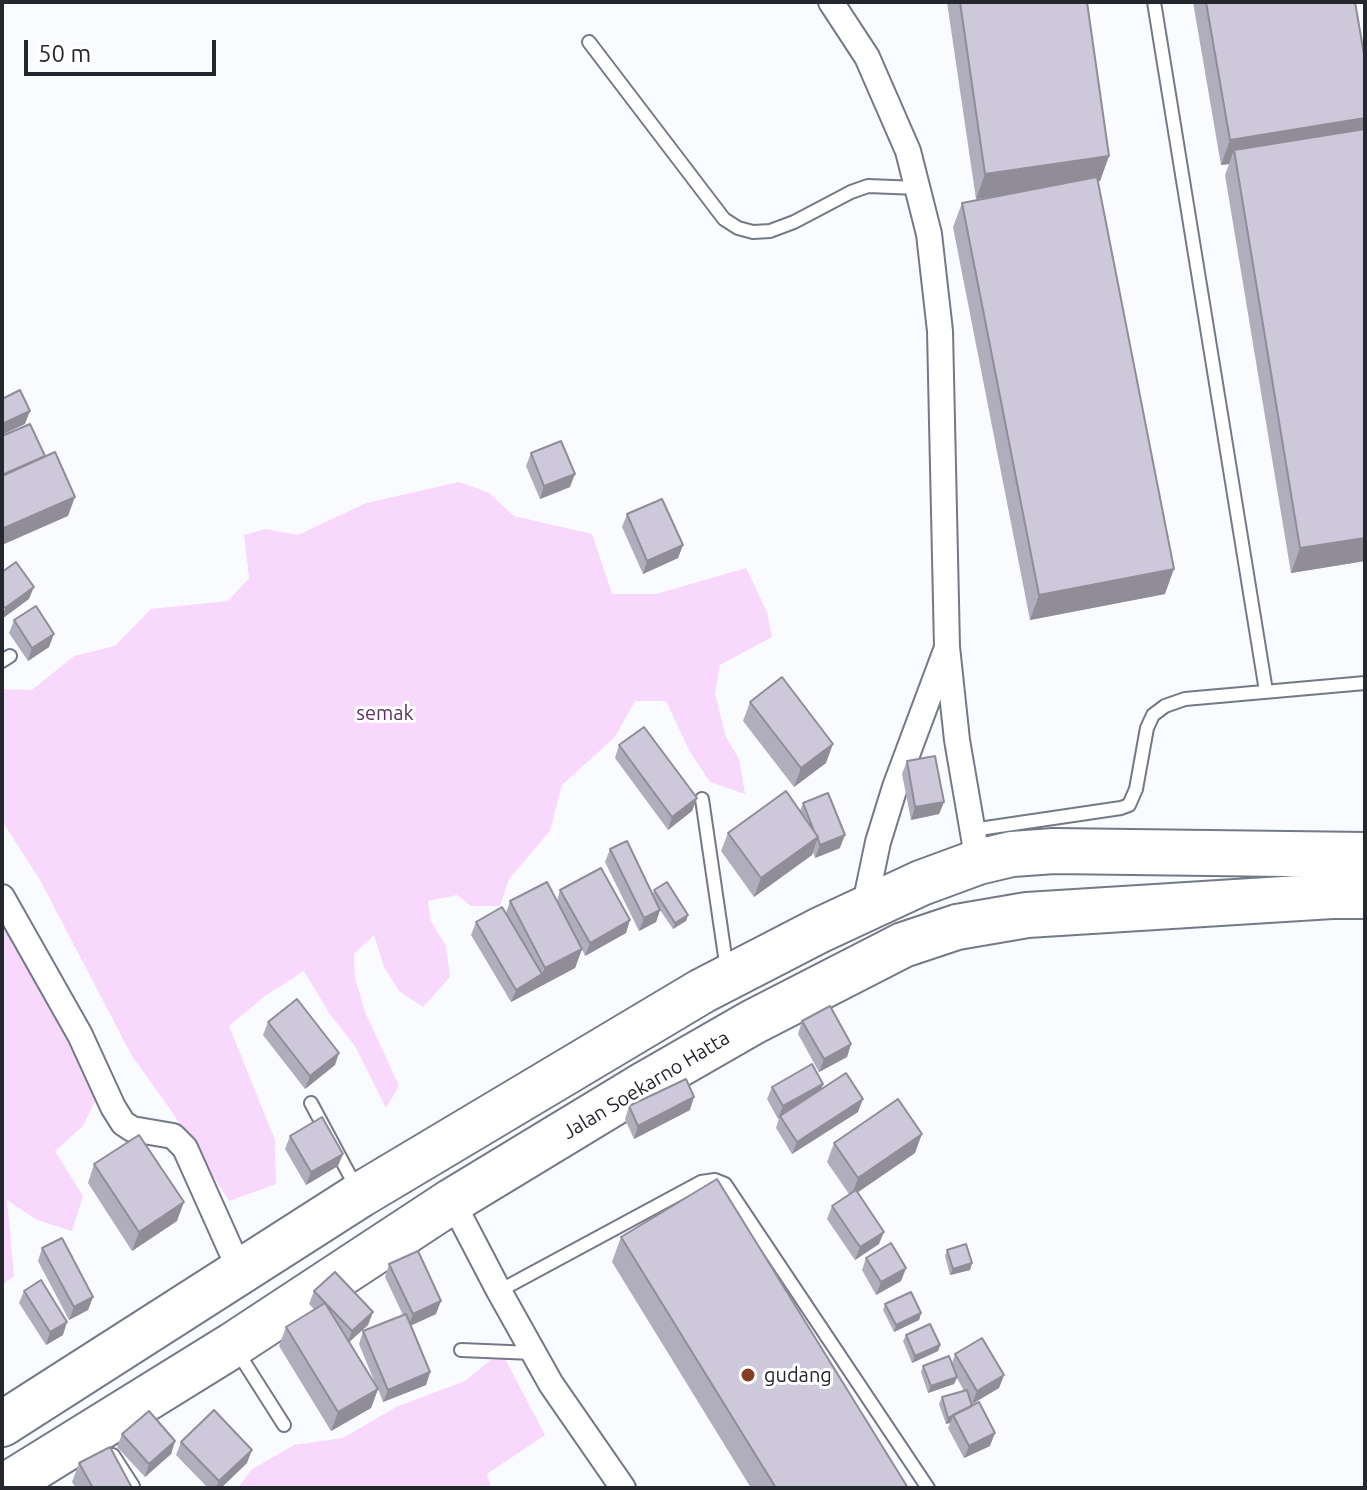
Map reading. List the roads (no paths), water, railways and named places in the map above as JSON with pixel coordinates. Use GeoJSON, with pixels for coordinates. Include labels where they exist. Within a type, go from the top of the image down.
{"type":"FeatureCollection","features":[{"type":"Feature","properties":{"kind":"highway"},"geometry":{"type":"LineString","coordinates":[[2,1424],[360,1195],[728,978],[921,883],[975,846],[1012,854],[1054,851],[1365,855]]}},
{"type":"Feature","properties":{"kind":"highway","name":"Jalan Soekarno Hatta"},"geometry":{"type":"LineString","coordinates":[[22,1483],[101,1426],[233,1345],[452,1201],[753,1022],[903,945],[944,931],[1027,915],[1365,896]]}},
{"type":"Feature","properties":{"kind":"highway"},"geometry":{"type":"LineString","coordinates":[[75,1378],[101,1426]]}},
{"type":"Feature","properties":{"kind":"street"},"geometry":{"type":"LineString","coordinates":[[831,2],[867,57],[908,151],[929,234],[940,331],[947,647],[957,740],[975,846]]}},
{"type":"Feature","properties":{"kind":"street"},"geometry":{"type":"LineString","coordinates":[[864,909],[878,842],[895,787],[947,647]]}},
{"type":"Feature","properties":{"kind":"street"},"geometry":{"type":"LineString","coordinates":[[2,897],[80,1035],[123,1123],[132,1129],[173,1136],[185,1148],[241,1273]]}},
{"type":"Feature","properties":{"kind":"street"},"geometry":{"type":"LineString","coordinates":[[452,1201],[533,1353],[579,1427],[623,1488]]}},
{"type":"Feature","properties":{"kind":"lane"},"geometry":{"type":"LineString","coordinates":[[1154,2],[1266,691]]}},
{"type":"Feature","properties":{"kind":"lane"},"geometry":{"type":"LineString","coordinates":[[589,42],[724,219],[738,228],[753,232],[770,231],[868,186],[918,188]]}},
{"type":"Feature","properties":{"kind":"lane"},"geometry":{"type":"LineString","coordinates":[[975,846],[1129,805],[1136,789],[1147,728],[1153,715],[1165,706],[1185,699],[1365,683]]}},
{"type":"Feature","properties":{"kind":"lane"},"geometry":{"type":"LineString","coordinates":[[702,799],[728,978]]}},
{"type":"Feature","properties":{"kind":"lane"},"geometry":{"type":"LineString","coordinates":[[311,1103],[360,1195]]}},
{"type":"Feature","properties":{"kind":"lane"},"geometry":{"type":"LineString","coordinates":[[499,1291],[701,1182],[715,1180],[725,1184],[928,1488]]}},
{"type":"Feature","properties":{"kind":"lane"},"geometry":{"type":"LineString","coordinates":[[233,1345],[284,1425]]}},
{"type":"Feature","properties":{"kind":"lane"},"geometry":{"type":"LineString","coordinates":[[461,1350],[533,1353]]}},
{"type":"Feature","properties":{"kind":"lane"},"geometry":{"type":"LineString","coordinates":[[101,1426],[133,1486]]}},
{"type":"Feature","properties":{"kind":"place","name":"gudang"},"geometry":{"type":"Point","coordinates":[748,1375]}},
{"type":"Feature","properties":{"kind":"park label","name":"semak"},"geometry":{"type":"Point","coordinates":[385,713]}}]}
